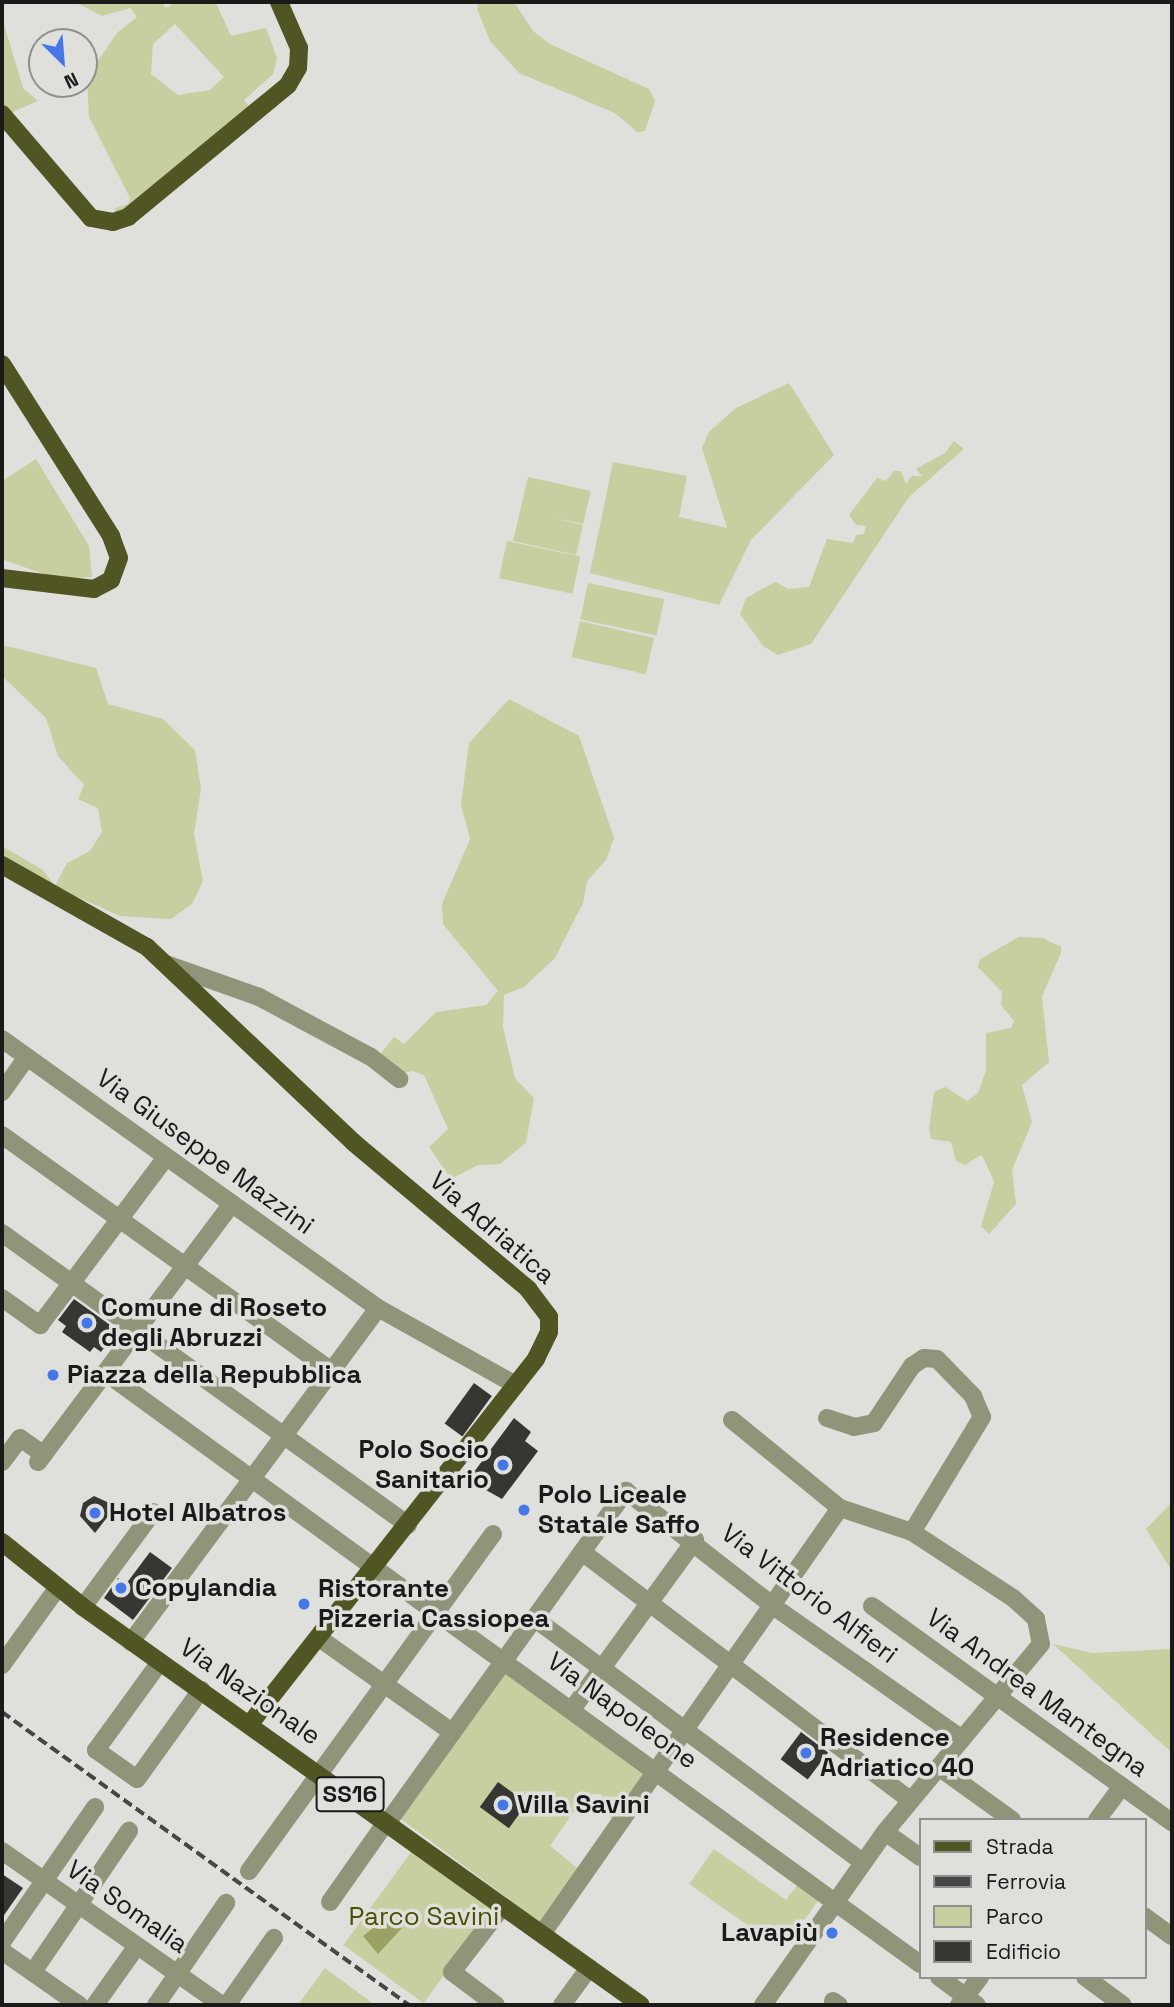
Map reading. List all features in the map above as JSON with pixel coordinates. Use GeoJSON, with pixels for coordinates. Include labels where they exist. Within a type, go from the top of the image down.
{"type":"FeatureCollection","features":[{"type":"Feature","properties":{"kind":"main road"},"geometry":{"type":"LineString","coordinates":[[2,114],[91,218],[113,222],[128,217],[288,85],[298,68],[299,48],[279,2]]}},
{"type":"Feature","properties":{"kind":"main road"},"geometry":{"type":"LineString","coordinates":[[2,364],[113,539],[118,566],[99,588],[2,579]]}},
{"type":"Feature","properties":{"kind":"main road","name":"Via Adriatica"},"geometry":{"type":"LineString","coordinates":[[2,865],[134,937],[166,964],[333,1125],[537,1298],[549,1317],[550,1332],[516,1385],[250,1724]]}},
{"type":"Feature","properties":{"kind":"main road","name":"Via Nazionale"},"geometry":{"type":"LineString","coordinates":[[2,1542],[131,1642],[320,1773],[640,2005]]}},
{"type":"Feature","properties":{"kind":"street"},"geometry":{"type":"LineString","coordinates":[[166,964],[259,997],[372,1057],[398,1079]]}},
{"type":"Feature","properties":{"kind":"street","name":"Via Giuseppe Mazzini"},"geometry":{"type":"LineString","coordinates":[[2,1039],[378,1308],[516,1385]]}},
{"type":"Feature","properties":{"kind":"street"},"geometry":{"type":"LineString","coordinates":[[2,1092],[27,1057]]}},
{"type":"Feature","properties":{"kind":"street"},"geometry":{"type":"LineString","coordinates":[[2,1135],[331,1371]]}},
{"type":"Feature","properties":{"kind":"street"},"geometry":{"type":"LineString","coordinates":[[2,1298],[40,1325],[166,1157]]}},
{"type":"Feature","properties":{"kind":"street"},"geometry":{"type":"LineString","coordinates":[[2,1462],[20,1438],[41,1459],[232,1204]]}},
{"type":"Feature","properties":{"kind":"street"},"geometry":{"type":"LineString","coordinates":[[2,1233],[408,1525]]}},
{"type":"Feature","properties":{"kind":"street"},"geometry":{"type":"LineString","coordinates":[[131,1642],[378,1308]]}},
{"type":"Feature","properties":{"kind":"street"},"geometry":{"type":"LineString","coordinates":[[827,1418],[854,1427],[874,1423],[912,1366],[924,1358],[937,1359],[973,1396],[982,1418],[912,1532]]}},
{"type":"Feature","properties":{"kind":"street","name":"Via Napoleone"},"geometry":{"type":"LineString","coordinates":[[106,1373],[658,1769],[918,1963]]}},
{"type":"Feature","properties":{"kind":"street"},"geometry":{"type":"LineString","coordinates":[[732,1420],[840,1507],[912,1532],[1019,1604],[1035,1619],[1041,1644],[1000,1699],[910,1800],[834,1902],[763,2005]]}},
{"type":"Feature","properties":{"kind":"street","name":"Via Vittorio Alfieri"},"geometry":{"type":"LineString","coordinates":[[582,1552],[625,1491],[695,1540],[773,1606],[962,1739]]}},
{"type":"Feature","properties":{"kind":"street"},"geometry":{"type":"LineString","coordinates":[[541,1934],[840,1507]]}},
{"type":"Feature","properties":{"kind":"street"},"geometry":{"type":"LineString","coordinates":[[83,1607],[153,1512]]}},
{"type":"Feature","properties":{"kind":"street"},"geometry":{"type":"LineString","coordinates":[[249,1871],[492,1534]]}},
{"type":"Feature","properties":{"kind":"street"},"geometry":{"type":"LineString","coordinates":[[573,1708],[695,1540]]}},
{"type":"Feature","properties":{"kind":"street"},"geometry":{"type":"LineString","coordinates":[[330,1902],[582,1552],[650,1601],[729,1667],[910,1800]]}},
{"type":"Feature","properties":{"kind":"street"},"geometry":{"type":"LineString","coordinates":[[2,1665],[58,1587]]}},
{"type":"Feature","properties":{"kind":"street","name":"Via Andrea Mantegna"},"geometry":{"type":"LineString","coordinates":[[872,1606],[1172,1822]]}},
{"type":"Feature","properties":{"kind":"street"},"geometry":{"type":"LineString","coordinates":[[534,1618],[603,1666],[684,1731],[863,1862]]}},
{"type":"Feature","properties":{"kind":"street"},"geometry":{"type":"LineString","coordinates":[[319,1638],[452,1732]]}},
{"type":"Feature","properties":{"kind":"street"},"geometry":{"type":"LineString","coordinates":[[160,1662],[96,1750],[137,1779],[201,1690]]}},
{"type":"Feature","properties":{"kind":"street"},"geometry":{"type":"LineString","coordinates":[[940,1768],[1009,1818]]}},
{"type":"Feature","properties":{"kind":"street"},"geometry":{"type":"LineString","coordinates":[[1098,1818],[1122,1786]]}},
{"type":"Feature","properties":{"kind":"street"},"geometry":{"type":"LineString","coordinates":[[2,1942],[95,1807]]}},
{"type":"Feature","properties":{"kind":"street"},"geometry":{"type":"LineString","coordinates":[[33,1972],[129,1831]]}},
{"type":"Feature","properties":{"kind":"street"},"geometry":{"type":"LineString","coordinates":[[886,1832],[918,1856]]}},
{"type":"Feature","properties":{"kind":"street","name":"Via Somalia"},"geometry":{"type":"LineString","coordinates":[[2,1852],[224,2005]]}},
{"type":"Feature","properties":{"kind":"street"},"geometry":{"type":"LineString","coordinates":[[156,2005],[226,1903]]}},
{"type":"Feature","properties":{"kind":"street"},"geometry":{"type":"LineString","coordinates":[[496,2005],[452,1972],[503,1906]]}},
{"type":"Feature","properties":{"kind":"street"},"geometry":{"type":"LineString","coordinates":[[1146,1917],[1172,1936]]}},
{"type":"Feature","properties":{"kind":"street"},"geometry":{"type":"LineString","coordinates":[[224,2005],[274,1938]]}},
{"type":"Feature","properties":{"kind":"street"},"geometry":{"type":"LineString","coordinates":[[95,2005],[137,1946]]}},
{"type":"Feature","properties":{"kind":"street"},"geometry":{"type":"LineString","coordinates":[[2,1951],[79,2005]]}},
{"type":"Feature","properties":{"kind":"street"},"geometry":{"type":"LineString","coordinates":[[562,2005],[589,1968]]}},
{"type":"Feature","properties":{"kind":"street"},"geometry":{"type":"LineString","coordinates":[[941,1979],[967,2002],[979,1979]]}},
{"type":"Feature","properties":{"kind":"street"},"geometry":{"type":"LineString","coordinates":[[1087,1979],[1123,2005]]}},
{"type":"Feature","properties":{"kind":"green space"},"geometry":{"type":"Polygon","coordinates":[[[75,2],[161,2],[166,8],[175,2],[205,2],[217,5],[231,36],[266,28],[277,58],[273,74],[244,100],[252,110],[118,218],[114,209],[128,204],[130,198],[89,117],[88,98],[98,98],[98,61],[117,33],[137,17],[130,8],[102,16],[75,2]],[[175,24],[153,44],[151,74],[178,95],[210,90],[224,77],[175,24]]]}},
{"type":"Feature","properties":{"kind":"green space"},"geometry":{"type":"Polygon","coordinates":[[[479,2],[514,2],[533,31],[550,44],[649,89],[655,101],[645,131],[637,132],[615,113],[519,73],[490,41],[477,9],[479,2]]]}},
{"type":"Feature","properties":{"kind":"green space"},"geometry":{"type":"Polygon","coordinates":[[[2,18],[23,88],[28,92],[28,98],[38,101],[8,114],[2,107],[2,18]]]}},
{"type":"Feature","properties":{"kind":"green space"},"geometry":{"type":"Polygon","coordinates":[[[789,383],[834,455],[751,540],[719,605],[590,573],[613,462],[687,476],[679,517],[727,528],[702,448],[709,432],[736,408],[789,383]]]}},
{"type":"Feature","properties":{"kind":"green space"},"geometry":{"type":"Polygon","coordinates":[[[954,441],[964,449],[909,497],[811,644],[778,655],[763,646],[740,614],[746,598],[775,582],[789,589],[809,587],[827,539],[853,543],[856,535],[864,534],[866,526],[856,525],[849,515],[877,478],[886,481],[894,471],[901,471],[906,484],[912,476],[922,476],[916,469],[945,453],[954,441]]]}},
{"type":"Feature","properties":{"kind":"green space"},"geometry":{"type":"Polygon","coordinates":[[[36,459],[89,546],[92,577],[57,579],[2,559],[2,481],[36,459]]]}},
{"type":"Feature","properties":{"kind":"green space"},"geometry":{"type":"Polygon","coordinates":[[[528,477],[591,491],[583,524],[551,517],[583,525],[576,555],[513,541],[528,477]]]}},
{"type":"Feature","properties":{"kind":"green space"},"geometry":{"type":"Polygon","coordinates":[[[507,541],[580,557],[572,594],[499,578],[507,541]]]}},
{"type":"Feature","properties":{"kind":"green space"},"geometry":{"type":"Polygon","coordinates":[[[588,583],[664,599],[657,635],[580,619],[588,583]]]}},
{"type":"Feature","properties":{"kind":"green space"},"geometry":{"type":"Polygon","coordinates":[[[580,621],[654,638],[646,674],[572,657],[580,621]]]}},
{"type":"Feature","properties":{"kind":"green space"},"geometry":{"type":"Polygon","coordinates":[[[2,645],[96,668],[108,704],[163,719],[195,750],[201,789],[194,834],[203,881],[192,904],[171,919],[120,916],[2,863],[2,846],[43,870],[55,886],[67,863],[90,851],[102,832],[98,808],[78,799],[84,785],[58,756],[46,718],[2,676],[2,645]]]}},
{"type":"Feature","properties":{"kind":"green space"},"geometry":{"type":"Polygon","coordinates":[[[509,699],[579,736],[614,838],[606,860],[587,881],[583,903],[555,958],[524,987],[504,995],[503,1027],[515,1078],[534,1098],[526,1143],[500,1164],[478,1165],[451,1179],[429,1147],[448,1129],[424,1075],[412,1071],[396,1075],[377,1058],[394,1037],[404,1044],[436,1012],[486,1005],[498,991],[443,924],[442,904],[470,839],[461,805],[469,743],[509,699]]]}},
{"type":"Feature","properties":{"kind":"green space"},"geometry":{"type":"Polygon","coordinates":[[[1019,937],[1043,938],[1061,947],[1061,953],[1042,996],[1049,1062],[1022,1085],[1032,1122],[1012,1170],[1016,1204],[989,1234],[981,1226],[994,1182],[985,1161],[981,1155],[965,1165],[956,1161],[951,1142],[931,1139],[929,1129],[934,1092],[945,1087],[967,1101],[978,1093],[986,1071],[986,1033],[1011,1028],[1014,1021],[1001,1005],[1002,992],[978,967],[980,959],[1019,937]]]}},
{"type":"Feature","properties":{"kind":"green space"},"geometry":{"type":"Polygon","coordinates":[[[1172,1502],[1172,1571],[1146,1529],[1172,1502]]]}},
{"type":"Feature","properties":{"kind":"green space"},"geometry":{"type":"Polygon","coordinates":[[[1053,1644],[1092,1653],[1172,1649],[1172,1753],[1053,1644]]]}},
{"type":"Feature","properties":{"kind":"green space"},"geometry":{"type":"Polygon","coordinates":[[[504,1663],[653,1770],[612,1822],[601,1794],[585,1795],[550,1846],[580,1870],[544,1925],[398,1817],[504,1663]]]}},
{"type":"Feature","properties":{"kind":"green space","name":"Parco Savini"},"geometry":{"type":"Polygon","coordinates":[[[414,1848],[494,1906],[424,2003],[343,1945],[414,1848]]]}},
{"type":"Feature","properties":{"kind":"green space"},"geometry":{"type":"Polygon","coordinates":[[[714,1849],[786,1900],[801,1880],[822,1895],[783,1950],[689,1884],[714,1849]]]}},
{"type":"Feature","properties":{"kind":"green space"},"geometry":{"type":"Polygon","coordinates":[[[325,1968],[375,2005],[298,2005],[325,1968]]]}},
{"type":"Feature","properties":{"kind":"shaded area"},"geometry":{"type":"Polygon","coordinates":[[[387,1917],[402,1928],[378,1954],[363,1936],[387,1917]]]}},
{"type":"Feature","properties":{"kind":"building","name":"Comune di Roseto degli Abruzzi"},"geometry":{"type":"Polygon","coordinates":[[[74,1299],[117,1330],[101,1352],[94,1347],[90,1352],[62,1332],[66,1326],[58,1320],[74,1299]]]}},
{"type":"Feature","properties":{"kind":"building"},"geometry":{"type":"Polygon","coordinates":[[[474,1383],[492,1396],[462,1436],[445,1423],[474,1383]]]}},
{"type":"Feature","properties":{"kind":"building","name":"Polo Socio Sanitario"},"geometry":{"type":"Polygon","coordinates":[[[514,1418],[531,1432],[525,1441],[538,1451],[502,1499],[468,1480],[514,1418]]]}},
{"type":"Feature","properties":{"kind":"building","name":"Hotel Albatros"},"geometry":{"type":"Polygon","coordinates":[[[94,1496],[116,1506],[95,1533],[80,1516],[83,1503],[94,1496]]]}},
{"type":"Feature","properties":{"kind":"building","name":"Copylandia"},"geometry":{"type":"Polygon","coordinates":[[[150,1552],[172,1568],[133,1620],[104,1598],[118,1578],[126,1584],[150,1552]]]}},
{"type":"Feature","properties":{"kind":"building","name":"Residence Adriatico 40"},"geometry":{"type":"Polygon","coordinates":[[[801,1732],[828,1752],[808,1780],[781,1759],[801,1732]]]}},
{"type":"Feature","properties":{"kind":"building","name":"Villa Savini"},"geometry":{"type":"Polygon","coordinates":[[[498,1782],[527,1803],[509,1828],[480,1807],[498,1782]]]}},
{"type":"Feature","properties":{"kind":"building"},"geometry":{"type":"Polygon","coordinates":[[[2,1874],[23,1888],[2,1918],[2,1874]]]}},
{"type":"Feature","properties":{"kind":"railway"},"geometry":{"type":"LineString","coordinates":[[2,1712],[409,2005]]}},
{"type":"Feature","properties":{"kind":"place","name":"Comune di Roseto degli Abruzzi"},"geometry":{"type":"Point","coordinates":[87,1323]}},
{"type":"Feature","properties":{"kind":"place","name":"Piazza della Repubblica"},"geometry":{"type":"Point","coordinates":[53,1375]}},
{"type":"Feature","properties":{"kind":"place","name":"Polo Socio Sanitario"},"geometry":{"type":"Point","coordinates":[503,1465]}},
{"type":"Feature","properties":{"kind":"place","name":"Polo Liceale Statale Saffo"},"geometry":{"type":"Point","coordinates":[524,1510]}},
{"type":"Feature","properties":{"kind":"place","name":"Hotel Albatros"},"geometry":{"type":"Point","coordinates":[95,1513]}},
{"type":"Feature","properties":{"kind":"place","name":"Copylandia"},"geometry":{"type":"Point","coordinates":[121,1588]}},
{"type":"Feature","properties":{"kind":"place","name":"Ristorante Pizzeria Cassiopea"},"geometry":{"type":"Point","coordinates":[304,1604]}},
{"type":"Feature","properties":{"kind":"place","name":"Residence Adriatico 40"},"geometry":{"type":"Point","coordinates":[806,1753]}},
{"type":"Feature","properties":{"kind":"place","name":"Villa Savini"},"geometry":{"type":"Point","coordinates":[503,1805]}},
{"type":"Feature","properties":{"kind":"place","name":"Lavapiù"},"geometry":{"type":"Point","coordinates":[832,1933]}}]}
